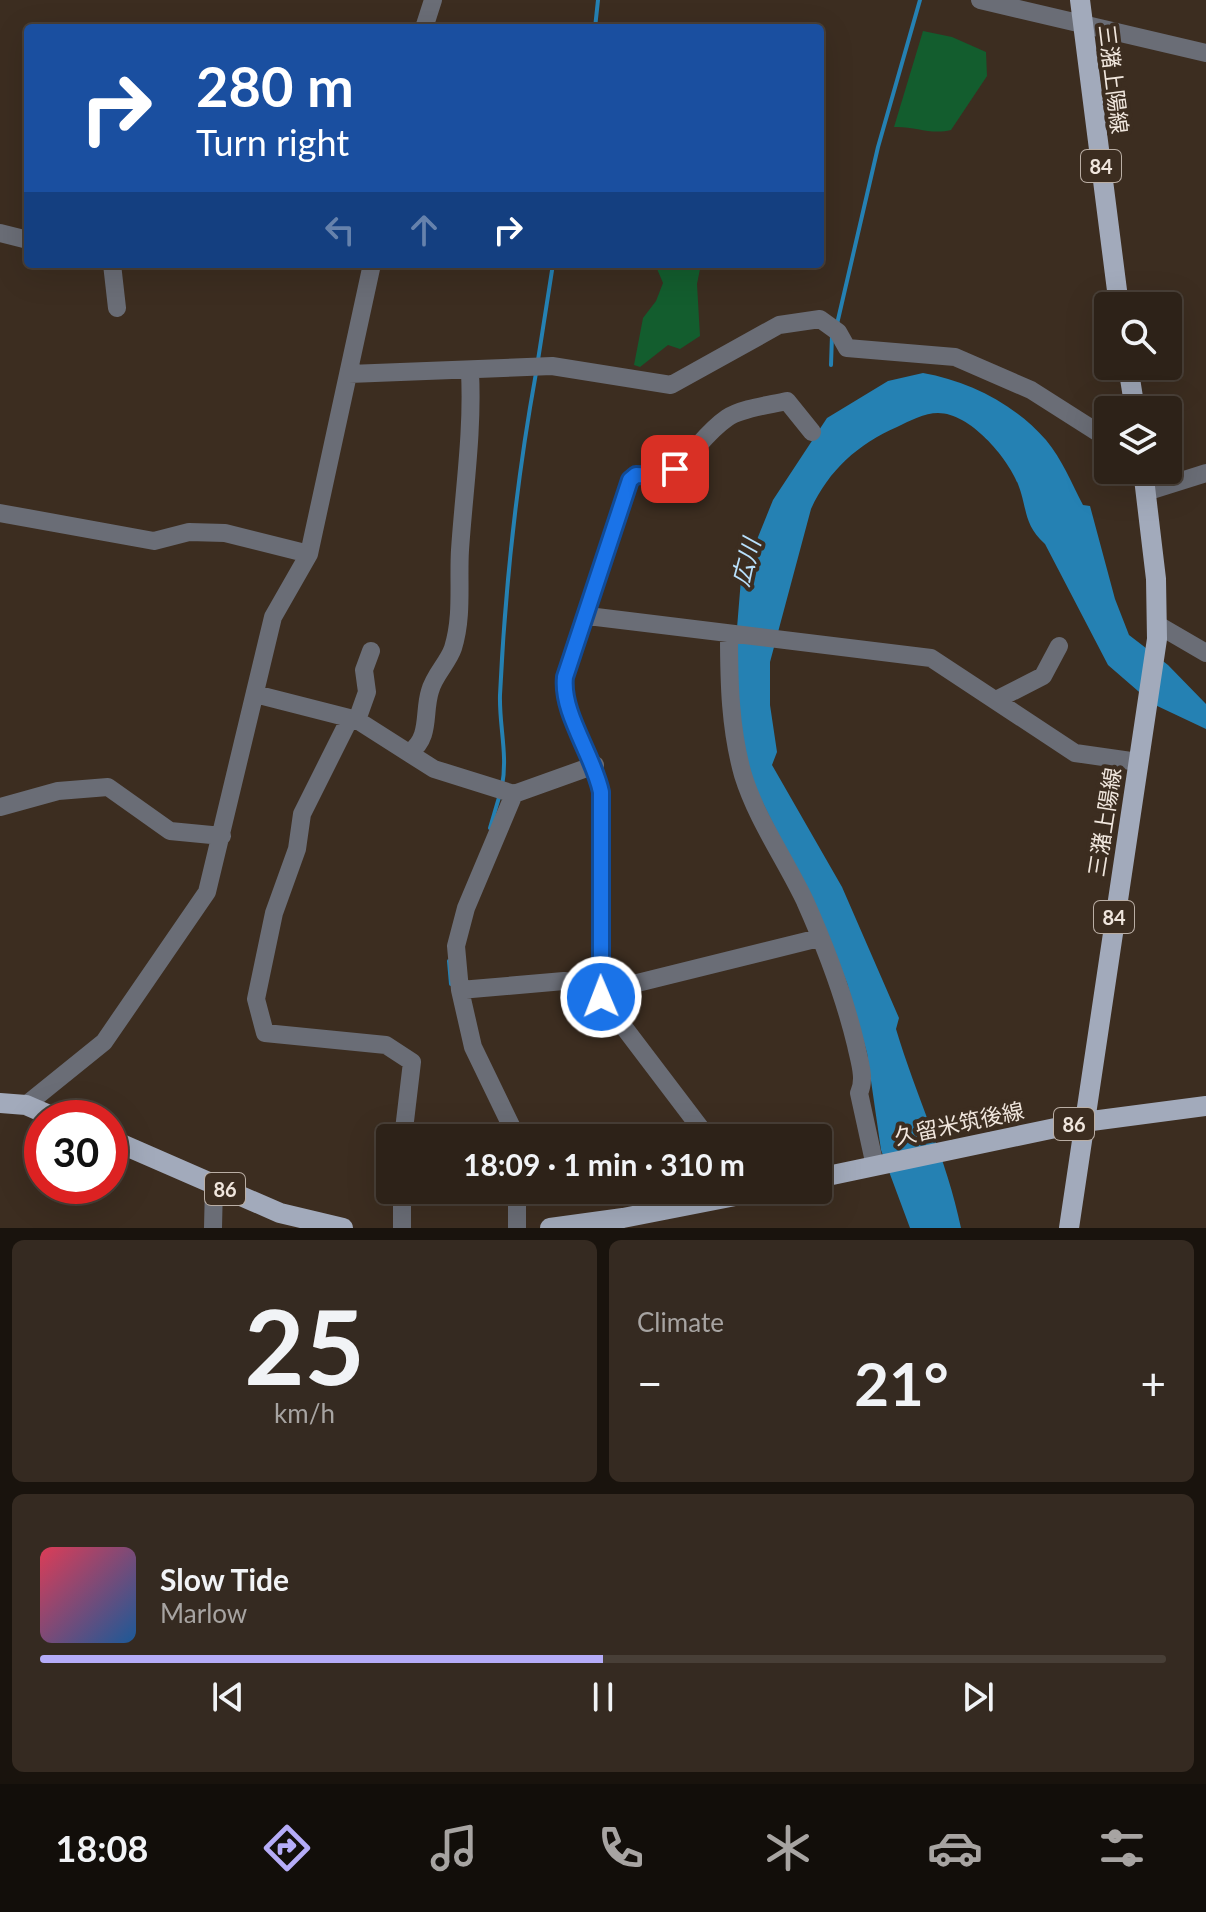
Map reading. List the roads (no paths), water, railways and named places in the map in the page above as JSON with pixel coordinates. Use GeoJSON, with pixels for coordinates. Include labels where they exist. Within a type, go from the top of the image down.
{"type":"FeatureCollection","features":[{"type":"Feature","properties":{"kind":"main road","name":"三潴上陽線"},"geometry":{"type":"LineString","coordinates":[[1080,0],[1117,292]]}},
{"type":"Feature","properties":{"kind":"main road","name":"三潴上陽線"},"geometry":{"type":"LineString","coordinates":[[1069,1228],[1157,632],[1145,484]]}},
{"type":"Feature","properties":{"kind":"main road"},"geometry":{"type":"LineString","coordinates":[[0,1103],[24,1105]]}},
{"type":"Feature","properties":{"kind":"main road","name":"久留米筑後線"},"geometry":{"type":"LineString","coordinates":[[832,1175],[1084,1122],[1206,1106]]}},
{"type":"Feature","properties":{"kind":"main road","name":"86"},"geometry":{"type":"LineString","coordinates":[[128,1147],[280,1213],[343,1228]]}},
{"type":"Feature","properties":{"kind":"main road"},"geometry":{"type":"LineString","coordinates":[[550,1228],[682,1204]]}},
{"type":"Feature","properties":{"kind":"street"},"geometry":{"type":"LineString","coordinates":[[425,24],[433,0]]}},
{"type":"Feature","properties":{"kind":"street"},"geometry":{"type":"LineString","coordinates":[[980,0],[1206,53]]}},
{"type":"Feature","properties":{"kind":"street"},"geometry":{"type":"LineString","coordinates":[[0,233],[24,239]]}},
{"type":"Feature","properties":{"kind":"street"},"geometry":{"type":"LineString","coordinates":[[112,268],[117,308]]}},
{"type":"Feature","properties":{"kind":"street"},"geometry":{"type":"LineString","coordinates":[[32,1100],[104,1042],[207,892],[273,617],[309,554],[371,268]]}},
{"type":"Feature","properties":{"kind":"street"},"geometry":{"type":"LineString","coordinates":[[349,374],[470,372],[552,366],[671,385],[779,325],[820,319],[838,332],[847,348],[955,357],[1031,390],[1094,430]]}},
{"type":"Feature","properties":{"kind":"street"},"geometry":{"type":"LineString","coordinates":[[410,752],[419,746],[426,725],[430,690],[453,648],[460,601],[460,552],[473,414],[470,372]]}},
{"type":"Feature","properties":{"kind":"street"},"geometry":{"type":"LineString","coordinates":[[601,994],[601,792],[595,765],[563,695],[565,677],[588,616],[608,541],[630,480],[636,475],[669,472],[729,416],[787,401],[812,432]]}},
{"type":"Feature","properties":{"kind":"street"},"geometry":{"type":"LineString","coordinates":[[1146,492],[1206,473]]}},
{"type":"Feature","properties":{"kind":"street"},"geometry":{"type":"LineString","coordinates":[[0,513],[154,541],[189,532],[225,533],[309,554]]}},
{"type":"Feature","properties":{"kind":"street"},"geometry":{"type":"LineString","coordinates":[[588,616],[931,658],[1075,753],[1138,762]]}},
{"type":"Feature","properties":{"kind":"street"},"geometry":{"type":"LineString","coordinates":[[1157,632],[1206,653]]}},
{"type":"Feature","properties":{"kind":"street"},"geometry":{"type":"LineString","coordinates":[[732,635],[734,736],[744,777],[845,998],[859,1057],[863,1085],[859,1093],[877,1165]]}},
{"type":"Feature","properties":{"kind":"street"},"geometry":{"type":"LineString","coordinates":[[996,700],[1043,676],[1059,646]]}},
{"type":"Feature","properties":{"kind":"street"},"geometry":{"type":"LineString","coordinates":[[371,651],[364,670],[367,692],[302,814],[297,849],[274,913],[256,999],[265,1033],[386,1045],[412,1062],[405,1124]]}},
{"type":"Feature","properties":{"kind":"street"},"geometry":{"type":"LineString","coordinates":[[255,694],[354,719],[434,769],[514,794],[595,765]]}},
{"type":"Feature","properties":{"kind":"street"},"geometry":{"type":"LineString","coordinates":[[0,807],[58,791],[108,787],[170,831],[222,836]]}},
{"type":"Feature","properties":{"kind":"street"},"geometry":{"type":"LineString","coordinates":[[510,1124],[473,1047],[460,990],[456,946],[466,908],[514,794]]}},
{"type":"Feature","properties":{"kind":"street"},"geometry":{"type":"LineString","coordinates":[[601,994],[819,938]]}},
{"type":"Feature","properties":{"kind":"street"},"geometry":{"type":"LineString","coordinates":[[460,990],[564,981],[577,983],[601,994],[698,1124]]}},
{"type":"Feature","properties":{"kind":"street"},"geometry":{"type":"LineString","coordinates":[[213,1228],[214,1184]]}},
{"type":"Feature","properties":{"kind":"street"},"geometry":{"type":"LineString","coordinates":[[402,1204],[402,1228]]}},
{"type":"Feature","properties":{"kind":"street"},"geometry":{"type":"LineString","coordinates":[[517,1204],[517,1228]]}},
{"type":"Feature","properties":{"kind":"water"},"geometry":{"type":"Polygon","coordinates":[[[923,373],[957,382],[990,396],[1021,416],[1052,447],[1083,505],[1090,506],[1115,599],[1129,635],[1168,665],[1206,704],[1206,729],[1153,704],[1108,665],[1045,544],[1029,523],[1013,473],[986,438],[962,420],[950,415],[928,414],[883,434],[846,460],[818,495],[811,509],[770,662],[770,705],[777,752],[772,765],[842,887],[899,1018],[896,1029],[948,1177],[961,1228],[910,1228],[881,1150],[867,1053],[847,983],[825,929],[755,787],[737,704],[737,628],[741,579],[773,500],[827,418],[888,381],[923,373]]]}},
{"type":"Feature","properties":{"kind":"waterway"},"geometry":{"type":"LineString","coordinates":[[595,24],[598,0]]}},
{"type":"Feature","properties":{"kind":"waterway"},"geometry":{"type":"LineString","coordinates":[[837,324],[878,147],[920,0]]}},
{"type":"Feature","properties":{"kind":"waterway"},"geometry":{"type":"LineString","coordinates":[[538,360],[552,268]]}},
{"type":"Feature","properties":{"kind":"waterway"},"geometry":{"type":"LineString","coordinates":[[831,365],[832,335]]}},
{"type":"Feature","properties":{"kind":"waterway"},"geometry":{"type":"LineString","coordinates":[[502,786],[504,763],[500,695],[505,614],[518,493],[536,373]]}},
{"type":"Feature","properties":{"kind":"waterway"},"geometry":{"type":"LineString","coordinates":[[490,828],[500,794]]}},
{"type":"Feature","properties":{"kind":"waterway"},"geometry":{"type":"LineString","coordinates":[[449,961],[451,984]]}},
{"type":"Feature","properties":{"kind":"water label","name":"広川"},"geometry":{"type":"Point","coordinates":[745,562]}}]}
